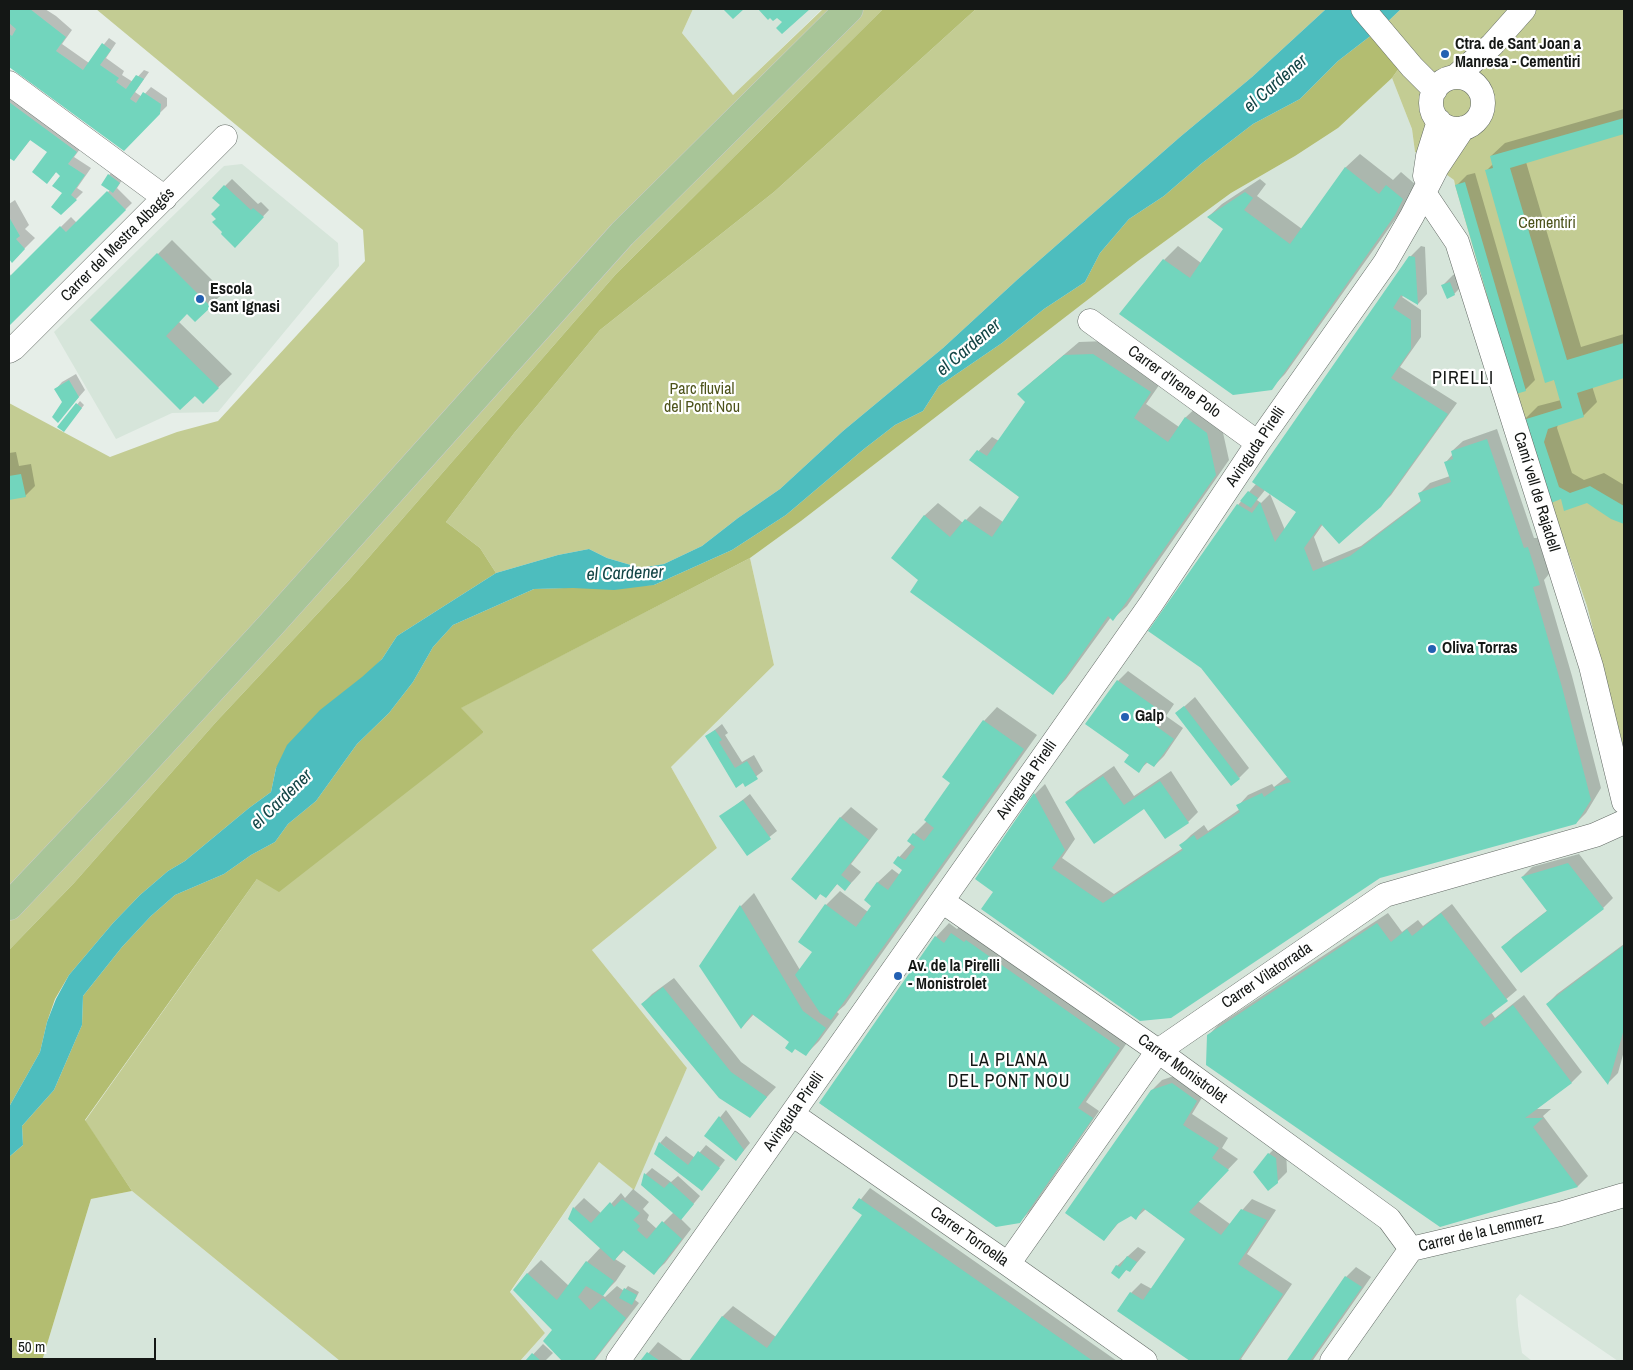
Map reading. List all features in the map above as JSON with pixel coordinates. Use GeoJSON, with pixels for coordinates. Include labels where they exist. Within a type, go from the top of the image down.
{"type":"FeatureCollection","features":[{"type":"Feature","properties":{"kind":"main road"},"geometry":{"type":"LineString","coordinates":[[9,906],[270,626],[622,234],[849,9]]}},
{"type":"Feature","properties":{"kind":"street"},"geometry":{"type":"LineString","coordinates":[[1363,9],[1435,90]]}},
{"type":"Feature","properties":{"kind":"street"},"geometry":{"type":"LineString","coordinates":[[1492,45],[1482,95],[1483,108],[1480,116],[1471,125],[1463,128],[1450,128],[1439,121],[1434,114],[1432,106],[1435,90],[1444,81],[1455,77],[1492,45],[1524,9]]}},
{"type":"Feature","properties":{"kind":"street"},"geometry":{"type":"LineString","coordinates":[[1455,77],[1464,78],[1472,82],[1482,95]]}},
{"type":"Feature","properties":{"kind":"street"},"geometry":{"type":"LineString","coordinates":[[9,84],[166,198]]}},
{"type":"Feature","properties":{"kind":"street","name":"Avinguda Pirelli"},"geometry":{"type":"LineString","coordinates":[[1424,192],[1428,156],[1439,121]]}},
{"type":"Feature","properties":{"kind":"street","name":"Avinguda Pirelli"},"geometry":{"type":"LineString","coordinates":[[618,1361],[1151,604],[1258,443],[1385,263],[1412,216],[1436,166],[1463,128]]}},
{"type":"Feature","properties":{"kind":"street","name":"Carrer del Mestra Albagés"},"geometry":{"type":"LineString","coordinates":[[9,351],[166,198],[225,137]]}},
{"type":"Feature","properties":{"kind":"street","name":"Camí vell de Rajadell"},"geometry":{"type":"LineString","coordinates":[[1424,192],[1457,242],[1591,666],[1624,802]]}},
{"type":"Feature","properties":{"kind":"street","name":"Carrer d'Irene Polo"},"geometry":{"type":"LineString","coordinates":[[1090,321],[1258,443]]}},
{"type":"Feature","properties":{"kind":"street","name":"Carrer Vilatorrada"},"geometry":{"type":"LineString","coordinates":[[1008,1264],[1158,1051],[1386,895],[1595,835],[1624,822]]}},
{"type":"Feature","properties":{"kind":"street","name":"Carrer Monistrolet"},"geometry":{"type":"LineString","coordinates":[[942,901],[1158,1051],[1390,1218],[1411,1249]]}},
{"type":"Feature","properties":{"kind":"street","name":"Carrer Torroella"},"geometry":{"type":"LineString","coordinates":[[792,1114],[1144,1361]]}},
{"type":"Feature","properties":{"kind":"street","name":"Carrer de la Lemmerz"},"geometry":{"type":"LineString","coordinates":[[1332,1361],[1411,1249],[1560,1214],[1624,1195]]}},
{"type":"Feature","properties":{"kind":"shaded area"},"geometry":{"type":"Polygon","coordinates":[[[693,9],[821,10],[733,95],[682,33],[693,9]]]}},
{"type":"Feature","properties":{"kind":"shaded area"},"geometry":{"type":"Polygon","coordinates":[[[1392,78],[1412,129],[1415,152],[1454,180],[1526,431],[1587,606],[1624,750],[1624,1361],[1618,1361],[1520,1294],[1516,1299],[1522,1353],[1532,1361],[520,1361],[545,1333],[510,1293],[599,1162],[633,1189],[687,1068],[592,950],[717,848],[671,767],[774,665],[750,558],[801,521],[1138,261],[1231,193],[1295,156],[1338,128],[1392,78]]]}},
{"type":"Feature","properties":{"kind":"shaded area","name":"Escola Sant Ignasi"},"geometry":{"type":"Polygon","coordinates":[[[242,164],[338,243],[339,266],[218,412],[172,413],[116,439],[54,332],[224,166],[242,164]]]}},
{"type":"Feature","properties":{"kind":"shaded area"},"geometry":{"type":"Polygon","coordinates":[[[132,1191],[340,1361],[42,1361],[91,1199],[132,1191]]]}},
{"type":"Feature","properties":{"kind":"green space"},"geometry":{"type":"Polygon","coordinates":[[[96,9],[693,9],[682,33],[733,95],[823,9],[883,9],[616,274],[349,580],[216,722],[74,883],[9,950],[9,403],[110,457],[177,432],[218,421],[365,261],[363,230],[96,9]]]}},
{"type":"Feature","properties":{"kind":"green space"},"geometry":{"type":"Polygon","coordinates":[[[883,9],[976,9],[774,192],[600,330],[515,432],[446,522],[480,548],[496,573],[397,636],[382,659],[276,768],[271,792],[185,861],[168,871],[140,895],[113,923],[69,975],[55,999],[40,1052],[9,1107],[9,950],[74,883],[216,722],[349,580],[616,274],[883,9]]]}},
{"type":"Feature","properties":{"kind":"green space","name":"Parc fluvial del Pont Nou"},"geometry":{"type":"Polygon","coordinates":[[[976,9],[1326,9],[1252,77],[1180,137],[1018,279],[943,348],[843,431],[780,489],[702,546],[664,564],[641,568],[607,558],[589,549],[558,555],[496,573],[480,548],[446,522],[515,432],[600,330],[774,192],[976,9]]]}},
{"type":"Feature","properties":{"kind":"green space","name":"Cementiri"},"geometry":{"type":"Polygon","coordinates":[[[1401,9],[1624,9],[1624,750],[1587,606],[1526,431],[1454,180],[1415,152],[1412,129],[1392,78],[1407,57],[1382,27],[1401,9]]]}},
{"type":"Feature","properties":{"kind":"green space"},"geometry":{"type":"Polygon","coordinates":[[[1382,27],[1407,57],[1392,78],[1338,128],[1295,156],[1231,193],[1138,261],[801,521],[750,558],[461,708],[484,732],[279,892],[257,879],[85,1120],[132,1191],[91,1199],[42,1361],[9,1361],[9,1157],[23,1145],[22,1126],[54,1090],[82,1025],[83,996],[122,947],[151,916],[175,895],[224,874],[251,855],[275,842],[288,824],[316,801],[357,744],[389,713],[413,682],[433,647],[453,625],[534,589],[654,585],[732,550],[786,515],[895,425],[923,411],[939,386],[1002,343],[1044,309],[1085,282],[1100,253],[1129,219],[1164,196],[1201,164],[1253,124],[1300,99],[1338,61],[1382,27]]]}},
{"type":"Feature","properties":{"kind":"green space"},"geometry":{"type":"Polygon","coordinates":[[[750,558],[774,665],[671,767],[717,848],[592,950],[687,1068],[634,1190],[599,1162],[510,1292],[545,1333],[520,1361],[340,1361],[132,1191],[85,1121],[257,879],[484,732],[460,708],[750,558]]]}},
{"type":"Feature","properties":{"kind":"water","name":"el Cardener"},"geometry":{"type":"Polygon","coordinates":[[[1326,9],[1401,9],[1382,27],[1338,61],[1300,99],[1253,124],[1201,164],[1164,196],[1129,219],[1100,253],[1085,282],[1044,309],[1002,343],[939,386],[923,411],[895,425],[786,515],[732,550],[654,585],[614,590],[534,589],[453,625],[433,647],[413,682],[389,713],[357,744],[316,801],[288,824],[275,842],[251,855],[224,874],[175,895],[151,916],[122,947],[83,996],[82,1025],[54,1090],[22,1126],[23,1145],[9,1157],[9,1107],[40,1052],[47,1022],[56,999],[69,975],[113,923],[140,895],[168,871],[185,861],[271,792],[276,768],[287,745],[320,710],[382,659],[397,636],[496,573],[558,555],[589,549],[607,558],[641,568],[664,564],[702,546],[780,489],[843,431],[943,348],[1018,279],[1180,137],[1252,77],[1326,9]]]}},
{"type":"Feature","properties":{"kind":"building"},"geometry":{"type":"Polygon","coordinates":[[[9,9],[30,9],[66,37],[56,51],[83,70],[102,43],[111,50],[100,65],[119,78],[116,82],[126,89],[136,75],[144,79],[130,99],[136,103],[143,92],[161,104],[160,114],[124,151],[9,67],[9,34],[12,36],[16,29],[9,23],[9,9]]]}},
{"type":"Feature","properties":{"kind":"building"},"geometry":{"type":"Polygon","coordinates":[[[723,9],[744,9],[733,19],[723,9]]]}},
{"type":"Feature","properties":{"kind":"building"},"geometry":{"type":"Polygon","coordinates":[[[758,9],[810,9],[782,34],[776,28],[782,22],[777,18],[773,21],[770,18],[768,20],[758,9]]]}},
{"type":"Feature","properties":{"kind":"building"},"geometry":{"type":"Polygon","coordinates":[[[9,102],[77,152],[68,164],[85,175],[71,195],[77,200],[61,215],[51,207],[62,193],[52,186],[60,176],[56,172],[47,184],[32,172],[47,152],[30,140],[14,161],[9,158],[9,102]]]}},
{"type":"Feature","properties":{"kind":"building"},"geometry":{"type":"Polygon","coordinates":[[[1624,118],[1624,134],[1510,168],[1567,360],[1624,343],[1624,378],[1577,393],[1584,417],[1548,429],[1544,442],[1559,487],[1570,493],[1590,486],[1624,506],[1624,524],[1611,519],[1587,503],[1564,511],[1561,499],[1551,503],[1523,420],[1562,408],[1554,380],[1545,383],[1485,170],[1493,168],[1490,156],[1624,118]]]}},
{"type":"Feature","properties":{"kind":"building"},"geometry":{"type":"Polygon","coordinates":[[[1345,167],[1379,194],[1386,185],[1403,199],[1395,215],[1272,390],[1233,395],[1119,314],[1163,259],[1190,278],[1223,229],[1207,217],[1245,192],[1253,198],[1244,210],[1290,244],[1345,167]]]}},
{"type":"Feature","properties":{"kind":"building"},"geometry":{"type":"Polygon","coordinates":[[[108,174],[120,183],[113,193],[101,185],[108,174]]]}},
{"type":"Feature","properties":{"kind":"building"},"geometry":{"type":"Polygon","coordinates":[[[1465,182],[1526,391],[1516,394],[1455,185],[1465,182]]]}},
{"type":"Feature","properties":{"kind":"building"},"geometry":{"type":"Polygon","coordinates":[[[224,185],[251,210],[253,208],[264,217],[235,248],[212,222],[216,219],[211,214],[220,205],[212,198],[224,185]]]}},
{"type":"Feature","properties":{"kind":"building"},"geometry":{"type":"Polygon","coordinates":[[[107,191],[126,210],[9,326],[9,277],[60,226],[66,232],[107,191]]]}},
{"type":"Feature","properties":{"kind":"building"},"geometry":{"type":"Polygon","coordinates":[[[9,217],[20,236],[16,239],[25,249],[12,263],[9,259],[9,217]]]}},
{"type":"Feature","properties":{"kind":"building"},"geometry":{"type":"Polygon","coordinates":[[[157,253],[211,307],[195,322],[187,314],[166,336],[219,388],[203,404],[195,396],[180,410],[90,320],[157,253]]]}},
{"type":"Feature","properties":{"kind":"building"},"geometry":{"type":"Polygon","coordinates":[[[1409,256],[1415,257],[1418,305],[1401,295],[1393,308],[1411,320],[1411,349],[1391,378],[1448,414],[1381,507],[1339,544],[1321,524],[1304,548],[1313,571],[1350,556],[1421,502],[1418,493],[1451,482],[1444,462],[1453,459],[1451,451],[1487,439],[1524,548],[1528,547],[1540,585],[1533,587],[1562,687],[1591,800],[1576,824],[1380,878],[1171,1018],[1140,1021],[981,909],[993,892],[975,879],[1034,793],[1065,850],[1052,868],[1103,903],[1183,850],[1179,845],[1194,835],[1197,840],[1240,812],[1236,805],[1262,793],[1264,797],[1276,789],[1274,787],[1291,782],[1201,668],[1148,631],[1237,504],[1252,513],[1260,502],[1275,542],[1296,512],[1252,482],[1409,256]]]}},
{"type":"Feature","properties":{"kind":"building"},"geometry":{"type":"Polygon","coordinates":[[[1450,282],[1455,295],[1447,299],[1441,285],[1450,282]]]}},
{"type":"Feature","properties":{"kind":"building"},"geometry":{"type":"Polygon","coordinates":[[[1093,354],[1151,392],[1134,418],[1168,442],[1185,417],[1207,433],[1216,475],[1113,621],[1108,616],[1053,695],[910,592],[918,580],[891,558],[924,515],[950,537],[965,519],[992,537],[1019,497],[969,460],[977,450],[987,456],[1025,402],[1017,394],[1064,355],[1093,354]]]}},
{"type":"Feature","properties":{"kind":"building"},"geometry":{"type":"Polygon","coordinates":[[[69,380],[79,397],[58,423],[52,417],[62,402],[54,389],[69,380]]]}},
{"type":"Feature","properties":{"kind":"building"},"geometry":{"type":"Polygon","coordinates":[[[76,403],[82,408],[64,432],[57,427],[76,403]]]}},
{"type":"Feature","properties":{"kind":"building"},"geometry":{"type":"Polygon","coordinates":[[[21,474],[26,497],[9,500],[9,476],[21,474]]]}},
{"type":"Feature","properties":{"kind":"building"},"geometry":{"type":"Polygon","coordinates":[[[1248,491],[1258,498],[1251,508],[1240,501],[1248,491]]]}},
{"type":"Feature","properties":{"kind":"building"},"geometry":{"type":"Polygon","coordinates":[[[1117,680],[1165,714],[1156,726],[1174,739],[1154,767],[1146,762],[1139,773],[1124,762],[1129,755],[1085,724],[1117,680]]]}},
{"type":"Feature","properties":{"kind":"building"},"geometry":{"type":"Polygon","coordinates":[[[1184,706],[1240,779],[1231,786],[1175,713],[1184,706]]]}},
{"type":"Feature","properties":{"kind":"building"},"geometry":{"type":"Polygon","coordinates":[[[983,720],[1024,749],[831,1020],[820,1013],[795,975],[812,952],[798,942],[825,904],[856,927],[871,906],[864,900],[877,882],[888,890],[902,870],[893,863],[898,856],[905,860],[915,847],[907,841],[913,833],[924,841],[934,828],[924,820],[950,783],[942,777],[983,720]]]}},
{"type":"Feature","properties":{"kind":"building"},"geometry":{"type":"Polygon","coordinates":[[[715,730],[722,740],[719,742],[735,768],[747,761],[758,779],[745,787],[743,783],[736,788],[705,736],[715,730]]]}},
{"type":"Feature","properties":{"kind":"building"},"geometry":{"type":"Polygon","coordinates":[[[1103,776],[1124,805],[1160,781],[1189,823],[1165,839],[1144,809],[1094,844],[1065,802],[1103,776]]]}},
{"type":"Feature","properties":{"kind":"building"},"geometry":{"type":"Polygon","coordinates":[[[743,800],[771,839],[747,856],[719,816],[743,800]]]}},
{"type":"Feature","properties":{"kind":"building"},"geometry":{"type":"Polygon","coordinates":[[[840,817],[869,840],[841,875],[851,883],[845,891],[837,884],[826,898],[820,894],[816,900],[791,879],[840,817]]]}},
{"type":"Feature","properties":{"kind":"building"},"geometry":{"type":"Polygon","coordinates":[[[1568,863],[1604,909],[1521,973],[1501,947],[1547,911],[1521,877],[1568,863]]]}},
{"type":"Feature","properties":{"kind":"building"},"geometry":{"type":"Polygon","coordinates":[[[740,905],[803,1011],[826,1028],[806,1056],[795,1049],[792,1053],[785,1048],[789,1042],[752,1014],[741,1029],[699,966],[740,905]]]}},
{"type":"Feature","properties":{"kind":"building"},"geometry":{"type":"Polygon","coordinates":[[[1441,913],[1508,1001],[1480,1022],[1484,1027],[1513,1005],[1572,1083],[1525,1118],[1543,1118],[1533,1127],[1578,1187],[1440,1227],[1206,1065],[1207,1035],[1377,923],[1391,942],[1407,929],[1412,936],[1441,913]]]}},
{"type":"Feature","properties":{"kind":"building"},"geometry":{"type":"Polygon","coordinates":[[[951,933],[964,942],[966,940],[1120,1048],[1078,1108],[1093,1118],[1020,1223],[996,1227],[819,1103],[935,936],[944,943],[951,933]]]}},
{"type":"Feature","properties":{"kind":"building"},"geometry":{"type":"Polygon","coordinates":[[[1624,945],[1624,1029],[1608,1085],[1546,1004],[1624,945]]]}},
{"type":"Feature","properties":{"kind":"building"},"geometry":{"type":"Polygon","coordinates":[[[663,987],[731,1072],[767,1097],[750,1118],[719,1098],[641,1004],[663,987]]]}},
{"type":"Feature","properties":{"kind":"building"},"geometry":{"type":"Polygon","coordinates":[[[1172,1083],[1197,1101],[1183,1125],[1219,1148],[1212,1158],[1229,1170],[1189,1212],[1221,1235],[1241,1209],[1267,1220],[1238,1264],[1283,1294],[1238,1361],[1190,1361],[1117,1311],[1130,1292],[1143,1300],[1185,1239],[1143,1208],[1136,1220],[1131,1216],[1117,1224],[1104,1241],[1065,1213],[1151,1090],[1172,1083]]]}},
{"type":"Feature","properties":{"kind":"building"},"geometry":{"type":"Polygon","coordinates":[[[719,1116],[744,1150],[736,1161],[704,1136],[719,1116]]]}},
{"type":"Feature","properties":{"kind":"building"},"geometry":{"type":"Polygon","coordinates":[[[659,1142],[688,1165],[698,1151],[720,1168],[702,1191],[654,1154],[659,1142]]]}},
{"type":"Feature","properties":{"kind":"building"},"geometry":{"type":"Polygon","coordinates":[[[1268,1153],[1276,1158],[1278,1183],[1268,1191],[1253,1172],[1268,1153]]]}},
{"type":"Feature","properties":{"kind":"building"},"geometry":{"type":"Polygon","coordinates":[[[644,1173],[664,1188],[670,1182],[694,1204],[681,1220],[641,1185],[644,1173]]]}},
{"type":"Feature","properties":{"kind":"building"},"geometry":{"type":"Polygon","coordinates":[[[859,1198],[1093,1361],[689,1361],[722,1316],[767,1348],[862,1215],[852,1208],[859,1198]]]}},
{"type":"Feature","properties":{"kind":"building"},"geometry":{"type":"Polygon","coordinates":[[[622,1199],[640,1213],[633,1220],[640,1226],[637,1230],[647,1239],[662,1221],[682,1239],[654,1275],[623,1250],[614,1261],[568,1219],[573,1207],[591,1223],[610,1202],[614,1207],[622,1199]]]}},
{"type":"Feature","properties":{"kind":"building"},"geometry":{"type":"Polygon","coordinates":[[[1127,1256],[1137,1262],[1130,1272],[1126,1270],[1119,1279],[1111,1273],[1116,1265],[1120,1267],[1127,1256]]]}},
{"type":"Feature","properties":{"kind":"building"},"geometry":{"type":"Polygon","coordinates":[[[586,1261],[614,1281],[603,1296],[586,1286],[578,1297],[590,1310],[603,1298],[626,1318],[593,1361],[562,1361],[543,1341],[552,1330],[513,1290],[527,1273],[557,1300],[586,1261]]]}},
{"type":"Feature","properties":{"kind":"building"},"geometry":{"type":"Polygon","coordinates":[[[1345,1276],[1362,1287],[1310,1361],[1287,1360],[1345,1276]]]}},
{"type":"Feature","properties":{"kind":"building"},"geometry":{"type":"Polygon","coordinates":[[[624,1288],[637,1295],[632,1305],[619,1298],[624,1288]]]}},
{"type":"Feature","properties":{"kind":"building"},"geometry":{"type":"Polygon","coordinates":[[[647,1352],[660,1361],[640,1361],[647,1352]]]}},
{"type":"Feature","properties":{"kind":"building"},"geometry":{"type":"Polygon","coordinates":[[[532,1353],[541,1361],[525,1361],[532,1353]]]}},
{"type":"Feature","properties":{"kind":"place","name":"Ctra. de Sant Joan a Manresa - Cementiri"},"geometry":{"type":"Point","coordinates":[1445,54]}},
{"type":"Feature","properties":{"kind":"place","name":"Escola Sant Ignasi"},"geometry":{"type":"Point","coordinates":[200,299]}},
{"type":"Feature","properties":{"kind":"place","name":"Oliva Torras"},"geometry":{"type":"Point","coordinates":[1432,649]}},
{"type":"Feature","properties":{"kind":"place","name":"Galp"},"geometry":{"type":"Point","coordinates":[1125,717]}},
{"type":"Feature","properties":{"kind":"place","name":"Av. de la Pirelli - Monistrolet"},"geometry":{"type":"Point","coordinates":[898,976]}},
{"type":"Feature","properties":{"kind":"district","name":"PIRELLI"},"geometry":{"type":"Point","coordinates":[1463,379]}},
{"type":"Feature","properties":{"kind":"district","name":"LA PLANA DEL PONT NOU"},"geometry":{"type":"Point","coordinates":[1009,1071]}}]}
